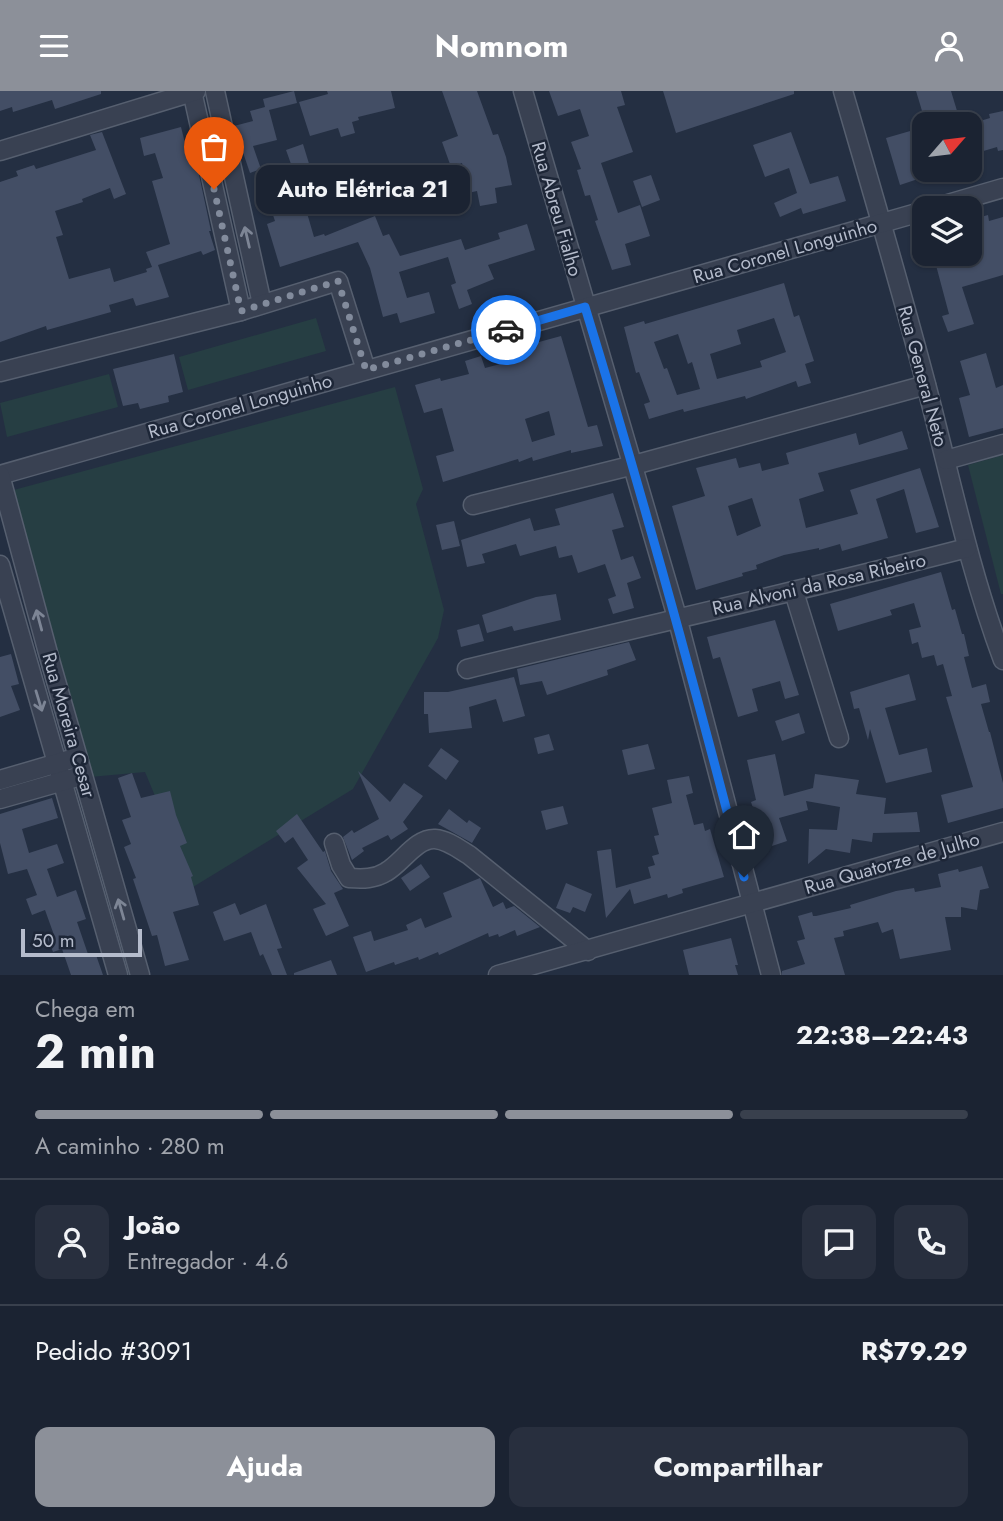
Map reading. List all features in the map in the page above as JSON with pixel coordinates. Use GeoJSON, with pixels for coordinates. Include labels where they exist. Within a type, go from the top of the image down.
{"type":"FeatureCollection","features":[{"type":"Feature","properties":{"kind":"street"},"geometry":{"type":"LineString","coordinates":[[0,151],[194,91],[241,311]]}},
{"type":"Feature","properties":{"kind":"street"},"geometry":{"type":"LineString","coordinates":[[215,91],[262,304]]}},
{"type":"Feature","properties":{"kind":"street","name":"Rua Abreu Fialho"},"geometry":{"type":"LineString","coordinates":[[523,91],[677,617],[771,975]]}},
{"type":"Feature","properties":{"kind":"street","name":"Rua General Neto"},"geometry":{"type":"LineString","coordinates":[[843,91],[926,385],[967,548],[985,612],[1003,660]]}},
{"type":"Feature","properties":{"kind":"street"},"geometry":{"type":"LineString","coordinates":[[975,196],[1003,188]]}},
{"type":"Feature","properties":{"kind":"street","name":"Rua Coronel Longuinho"},"geometry":{"type":"LineString","coordinates":[[0,475],[912,214]]}},
{"type":"Feature","properties":{"kind":"street"},"geometry":{"type":"LineString","coordinates":[[0,372],[241,311],[338,281],[366,370]]}},
{"type":"Feature","properties":{"kind":"street"},"geometry":{"type":"LineString","coordinates":[[473,505],[634,465],[926,385]]}},
{"type":"Feature","properties":{"kind":"street"},"geometry":{"type":"LineString","coordinates":[[946,460],[1003,444]]}},
{"type":"Feature","properties":{"kind":"street","name":"Rua Moreira Cesar"},"geometry":{"type":"LineString","coordinates":[[0,475],[140,975]]}},
{"type":"Feature","properties":{"kind":"street","name":"Rua Alvoni da Rosa Ribeiro"},"geometry":{"type":"LineString","coordinates":[[467,669],[967,548]]}},
{"type":"Feature","properties":{"kind":"street","name":"Rua Moreira Cesar"},"geometry":{"type":"LineString","coordinates":[[0,565],[118,975]]}},
{"type":"Feature","properties":{"kind":"street"},"geometry":{"type":"LineString","coordinates":[[794,592],[839,738]]}},
{"type":"Feature","properties":{"kind":"street"},"geometry":{"type":"LineString","coordinates":[[985,612],[1003,607]]}},
{"type":"Feature","properties":{"kind":"street"},"geometry":{"type":"LineString","coordinates":[[0,780],[78,757]]}},
{"type":"Feature","properties":{"kind":"street"},"geometry":{"type":"LineString","coordinates":[[0,799],[83,776]]}},
{"type":"Feature","properties":{"kind":"street","name":"Rua Quatorze de Julho"},"geometry":{"type":"LineString","coordinates":[[498,975],[1003,832]]}},
{"type":"Feature","properties":{"kind":"street"},"geometry":{"type":"LineString","coordinates":[[334,843],[341,865],[349,878],[366,879],[384,874],[422,842],[437,839],[452,844],[470,855],[589,951]]}},
{"type":"Feature","properties":{"kind":"green space"},"geometry":{"type":"Polygon","coordinates":[[[316,318],[326,351],[188,390],[179,357],[316,318]]]}},
{"type":"Feature","properties":{"kind":"green space"},"geometry":{"type":"Polygon","coordinates":[[[109,374],[118,407],[7,437],[0,403],[109,374]]]}},
{"type":"Feature","properties":{"kind":"green space"},"geometry":{"type":"Polygon","coordinates":[[[395,387],[423,489],[416,504],[444,610],[438,638],[353,789],[193,887],[145,772],[90,777],[10,491],[395,387]]]}},
{"type":"Feature","properties":{"kind":"green space"},"geometry":{"type":"Polygon","coordinates":[[[1003,455],[1003,594],[1001,594],[968,465],[1003,455]]]}},
{"type":"Feature","properties":{"kind":"building"},"geometry":{"type":"Polygon","coordinates":[[[0,91],[101,91],[101,94],[55,109],[52,100],[13,112],[12,107],[0,111],[0,91]]]}},
{"type":"Feature","properties":{"kind":"building"},"geometry":{"type":"Polygon","coordinates":[[[294,91],[297,103],[269,110],[277,140],[253,146],[261,169],[250,173],[234,126],[253,121],[250,111],[265,107],[263,99],[294,91]]]}},
{"type":"Feature","properties":{"kind":"building"},"geometry":{"type":"Polygon","coordinates":[[[327,91],[391,91],[395,108],[358,117],[359,120],[352,122],[355,133],[341,137],[338,128],[310,136],[299,102],[328,94],[327,91]]]}},
{"type":"Feature","properties":{"kind":"building"},"geometry":{"type":"Polygon","coordinates":[[[442,91],[477,91],[493,135],[498,134],[512,185],[495,188],[497,203],[480,206],[477,191],[468,193],[462,163],[451,167],[442,142],[458,136],[442,91]]]}},
{"type":"Feature","properties":{"kind":"building"},"geometry":{"type":"Polygon","coordinates":[[[549,91],[621,91],[625,105],[617,107],[633,152],[601,163],[618,213],[640,205],[650,236],[625,244],[631,265],[612,270],[595,221],[598,220],[590,195],[585,196],[577,170],[581,169],[571,142],[589,136],[580,109],[558,116],[549,91]]]}},
{"type":"Feature","properties":{"kind":"building"},"geometry":{"type":"Polygon","coordinates":[[[663,91],[794,91],[794,94],[676,133],[663,91]]]}},
{"type":"Feature","properties":{"kind":"building"},"geometry":{"type":"Polygon","coordinates":[[[916,91],[951,91],[957,112],[922,112],[916,91]]]}},
{"type":"Feature","properties":{"kind":"building"},"geometry":{"type":"Polygon","coordinates":[[[1003,111],[1003,150],[998,151],[997,147],[982,151],[982,120],[990,118],[989,114],[1003,111]]]}},
{"type":"Feature","properties":{"kind":"building"},"geometry":{"type":"Polygon","coordinates":[[[181,127],[186,147],[192,145],[194,151],[215,250],[203,255],[201,251],[158,265],[169,297],[136,306],[133,298],[109,305],[111,312],[47,330],[46,326],[0,342],[0,182],[18,176],[16,171],[34,165],[36,169],[96,150],[90,135],[102,132],[126,194],[114,199],[110,188],[82,199],[83,202],[55,211],[63,235],[56,237],[69,279],[110,268],[114,282],[147,272],[146,269],[152,267],[146,252],[170,244],[152,181],[163,178],[155,153],[144,156],[140,138],[181,127]]]}},
{"type":"Feature","properties":{"kind":"building"},"geometry":{"type":"Polygon","coordinates":[[[912,130],[912,181],[900,185],[886,138],[912,130]]]}},
{"type":"Feature","properties":{"kind":"building"},"geometry":{"type":"Polygon","coordinates":[[[791,132],[810,184],[838,176],[846,201],[803,214],[801,208],[780,217],[774,203],[797,193],[789,168],[765,177],[753,145],[791,132]]]}},
{"type":"Feature","properties":{"kind":"building"},"geometry":{"type":"Polygon","coordinates":[[[303,144],[314,180],[309,182],[319,208],[307,213],[314,237],[325,236],[375,216],[383,236],[389,234],[400,256],[461,239],[465,250],[500,239],[498,233],[527,224],[535,250],[488,265],[494,279],[467,290],[472,304],[459,309],[451,285],[456,283],[448,257],[399,272],[407,298],[429,292],[435,313],[400,323],[397,313],[383,317],[370,268],[358,242],[280,267],[267,224],[275,221],[269,203],[275,202],[265,172],[291,164],[286,150],[303,144]]]}},
{"type":"Feature","properties":{"kind":"building"},"geometry":{"type":"Polygon","coordinates":[[[651,175],[660,200],[642,207],[633,181],[651,175]]]}},
{"type":"Feature","properties":{"kind":"building"},"geometry":{"type":"Polygon","coordinates":[[[988,215],[989,221],[1003,217],[1003,275],[962,287],[974,324],[948,332],[942,316],[949,314],[936,266],[982,266],[982,217],[988,215]]]}},
{"type":"Feature","properties":{"kind":"building"},"geometry":{"type":"Polygon","coordinates":[[[784,283],[794,317],[799,315],[814,361],[805,364],[811,383],[798,387],[796,381],[746,399],[745,396],[649,419],[644,404],[650,402],[639,372],[636,373],[624,327],[644,321],[645,324],[784,283]],[[774,318],[737,330],[741,344],[710,354],[717,379],[762,367],[760,361],[786,352],[774,318]],[[678,334],[654,342],[677,395],[700,389],[692,362],[688,364],[678,334]]]}},
{"type":"Feature","properties":{"kind":"building"},"geometry":{"type":"Polygon","coordinates":[[[561,336],[588,427],[597,425],[603,446],[571,453],[571,450],[533,461],[532,457],[519,462],[518,459],[443,482],[436,456],[454,451],[442,408],[424,413],[415,385],[469,374],[465,361],[481,356],[485,368],[520,359],[517,348],[561,336]],[[549,411],[525,419],[532,442],[555,435],[549,411]]]}},
{"type":"Feature","properties":{"kind":"building"},"geometry":{"type":"Polygon","coordinates":[[[986,353],[996,388],[1003,385],[1003,428],[969,437],[959,398],[970,395],[960,361],[986,353]]]}},
{"type":"Feature","properties":{"kind":"building"},"geometry":{"type":"Polygon","coordinates":[[[174,354],[183,392],[168,396],[169,402],[140,409],[138,403],[123,406],[113,369],[174,354]]]}},
{"type":"Feature","properties":{"kind":"building"},"geometry":{"type":"Polygon","coordinates":[[[902,431],[908,449],[818,473],[824,491],[799,499],[806,528],[858,514],[850,490],[920,468],[939,527],[916,533],[904,489],[876,499],[888,538],[842,551],[840,544],[784,555],[756,565],[757,569],[742,573],[743,576],[696,590],[672,506],[705,496],[696,468],[736,458],[739,468],[760,463],[762,471],[789,464],[786,453],[856,433],[859,445],[902,431]],[[752,498],[728,506],[737,536],[761,526],[752,498]]]}},
{"type":"Feature","properties":{"kind":"building"},"geometry":{"type":"Polygon","coordinates":[[[613,493],[624,527],[612,530],[621,560],[633,556],[641,578],[627,583],[634,608],[613,614],[608,599],[616,596],[605,564],[578,573],[572,555],[559,558],[556,546],[520,556],[516,544],[482,554],[485,563],[467,567],[461,540],[530,518],[534,531],[560,525],[555,509],[613,493]]]}},
{"type":"Feature","properties":{"kind":"building"},"geometry":{"type":"Polygon","coordinates":[[[454,521],[460,546],[442,550],[436,525],[454,521]]]}},
{"type":"Feature","properties":{"kind":"building"},"geometry":{"type":"Polygon","coordinates":[[[941,572],[952,610],[955,609],[964,634],[969,656],[964,657],[972,688],[986,684],[990,702],[981,704],[1003,783],[1003,808],[948,823],[941,795],[973,787],[946,697],[952,696],[943,664],[937,666],[934,655],[922,658],[918,642],[912,644],[909,630],[921,627],[914,603],[890,610],[892,615],[838,631],[830,604],[941,572]]]}},
{"type":"Feature","properties":{"kind":"building"},"geometry":{"type":"Polygon","coordinates":[[[556,594],[561,620],[514,631],[512,626],[487,633],[482,615],[536,597],[556,594]]]}},
{"type":"Feature","properties":{"kind":"building"},"geometry":{"type":"Polygon","coordinates":[[[775,620],[799,695],[785,699],[780,681],[752,689],[758,711],[738,717],[720,657],[713,659],[707,637],[775,620]]]}},
{"type":"Feature","properties":{"kind":"building"},"geometry":{"type":"Polygon","coordinates":[[[479,624],[484,641],[461,647],[457,630],[479,624]]]}},
{"type":"Feature","properties":{"kind":"building"},"geometry":{"type":"Polygon","coordinates":[[[629,642],[636,660],[607,670],[608,675],[547,695],[542,681],[520,685],[517,669],[629,642]]]}},
{"type":"Feature","properties":{"kind":"building"},"geometry":{"type":"Polygon","coordinates":[[[11,654],[19,684],[11,686],[20,710],[0,717],[0,657],[11,654]]]}},
{"type":"Feature","properties":{"kind":"building"},"geometry":{"type":"Polygon","coordinates":[[[909,674],[916,700],[885,708],[899,755],[927,748],[932,772],[886,783],[870,729],[868,740],[859,708],[854,709],[850,692],[909,674]]]}},
{"type":"Feature","properties":{"kind":"building"},"geometry":{"type":"Polygon","coordinates":[[[514,677],[525,716],[503,722],[496,699],[469,707],[472,728],[429,733],[428,714],[424,714],[424,692],[448,692],[514,677]]]}},
{"type":"Feature","properties":{"kind":"building"},"geometry":{"type":"Polygon","coordinates":[[[799,713],[805,733],[782,741],[775,721],[799,713]]]}},
{"type":"Feature","properties":{"kind":"building"},"geometry":{"type":"Polygon","coordinates":[[[549,734],[554,750],[538,754],[534,738],[549,734]]]}},
{"type":"Feature","properties":{"kind":"building"},"geometry":{"type":"Polygon","coordinates":[[[648,744],[655,769],[628,775],[622,750],[648,744]]]}},
{"type":"Feature","properties":{"kind":"building"},"geometry":{"type":"Polygon","coordinates":[[[441,748],[459,761],[446,780],[428,766],[441,748]]]}},
{"type":"Feature","properties":{"kind":"building"},"geometry":{"type":"Polygon","coordinates":[[[775,754],[784,796],[813,788],[815,774],[859,780],[856,794],[886,798],[884,814],[917,812],[920,832],[873,833],[872,842],[852,839],[850,853],[826,849],[808,864],[809,829],[837,830],[840,807],[806,801],[808,810],[779,818],[787,841],[766,848],[751,802],[756,800],[747,760],[775,754]]]}},
{"type":"Feature","properties":{"kind":"building"},"geometry":{"type":"Polygon","coordinates":[[[358,771],[390,802],[404,783],[423,796],[403,822],[408,829],[391,840],[388,835],[362,848],[364,851],[352,860],[343,837],[352,830],[354,833],[379,819],[358,771]]]}},
{"type":"Feature","properties":{"kind":"building"},"geometry":{"type":"Polygon","coordinates":[[[132,773],[141,798],[170,791],[187,843],[180,846],[193,876],[191,877],[199,905],[173,912],[189,960],[165,966],[157,935],[152,936],[133,879],[136,878],[124,847],[131,844],[122,820],[131,817],[118,778],[132,773]]]}},
{"type":"Feature","properties":{"kind":"building"},"geometry":{"type":"Polygon","coordinates":[[[689,776],[693,793],[686,795],[694,825],[703,823],[705,831],[710,829],[724,877],[682,889],[683,893],[668,898],[667,894],[634,904],[630,889],[606,918],[597,851],[611,849],[616,888],[651,878],[648,867],[655,865],[652,856],[659,854],[654,836],[659,835],[652,808],[672,803],[667,780],[689,776]]]}},
{"type":"Feature","properties":{"kind":"building"},"geometry":{"type":"Polygon","coordinates":[[[52,798],[58,818],[22,829],[29,853],[57,844],[64,863],[47,869],[57,897],[76,890],[86,919],[77,922],[89,957],[96,955],[103,975],[71,975],[62,949],[53,952],[47,937],[54,935],[45,910],[32,915],[26,899],[37,895],[27,869],[8,874],[0,843],[0,814],[52,798]]]}},
{"type":"Feature","properties":{"kind":"building"},"geometry":{"type":"Polygon","coordinates":[[[563,806],[568,824],[546,830],[541,811],[563,806]]]}},
{"type":"Feature","properties":{"kind":"building"},"geometry":{"type":"Polygon","coordinates":[[[449,809],[467,823],[469,820],[481,828],[472,843],[438,824],[449,809]]]}},
{"type":"Feature","properties":{"kind":"building"},"geometry":{"type":"Polygon","coordinates":[[[297,814],[323,852],[325,851],[331,871],[343,889],[334,893],[349,926],[326,936],[313,909],[326,904],[297,868],[308,860],[293,837],[285,843],[276,831],[297,814]]]}},
{"type":"Feature","properties":{"kind":"building"},"geometry":{"type":"Polygon","coordinates":[[[421,864],[430,877],[410,891],[401,878],[421,864]]]}},
{"type":"Feature","properties":{"kind":"building"},"geometry":{"type":"Polygon","coordinates":[[[982,866],[989,888],[980,890],[977,910],[961,907],[961,917],[945,917],[951,950],[900,959],[893,929],[882,933],[878,922],[843,931],[844,936],[834,938],[845,975],[782,975],[782,971],[805,964],[797,941],[805,939],[798,916],[812,912],[813,916],[816,916],[851,908],[850,905],[896,891],[914,888],[915,892],[941,887],[938,874],[982,866]]]}},
{"type":"Feature","properties":{"kind":"building"},"geometry":{"type":"Polygon","coordinates":[[[480,878],[493,907],[503,902],[506,909],[514,906],[540,927],[517,936],[515,930],[499,937],[498,934],[489,937],[488,933],[439,955],[438,952],[419,960],[418,957],[395,965],[394,962],[366,972],[353,937],[371,931],[374,941],[408,930],[406,925],[421,918],[425,928],[452,917],[443,893],[480,878]]]}},
{"type":"Feature","properties":{"kind":"building"},"geometry":{"type":"Polygon","coordinates":[[[566,883],[592,894],[585,912],[573,907],[570,913],[556,908],[566,883]]]}},
{"type":"Feature","properties":{"kind":"building"},"geometry":{"type":"Polygon","coordinates":[[[235,903],[240,915],[266,904],[282,948],[277,949],[287,975],[272,975],[263,954],[260,956],[251,932],[224,941],[213,912],[235,903]]]}},
{"type":"Feature","properties":{"kind":"building"},"geometry":{"type":"Polygon","coordinates":[[[731,938],[738,975],[689,975],[683,950],[731,938]]]}},
{"type":"Feature","properties":{"kind":"building"},"geometry":{"type":"Polygon","coordinates":[[[331,960],[337,975],[294,975],[294,973],[331,960]]]}},
{"type":"Feature","properties":{"kind":"way so far"},"geometry":{"type":"LineString","coordinates":[[214,189],[241,311],[338,281],[366,370],[506,330]]}},
{"type":"Feature","properties":{"kind":"place","name":"Auto Elétrica 21"},"geometry":{"type":"Point","coordinates":[214,189]}},
{"type":"Feature","properties":{"kind":"route"},"geometry":{"type":"LineString","coordinates":[[506,330],[585,307],[677,617],[744,877]]}}]}
